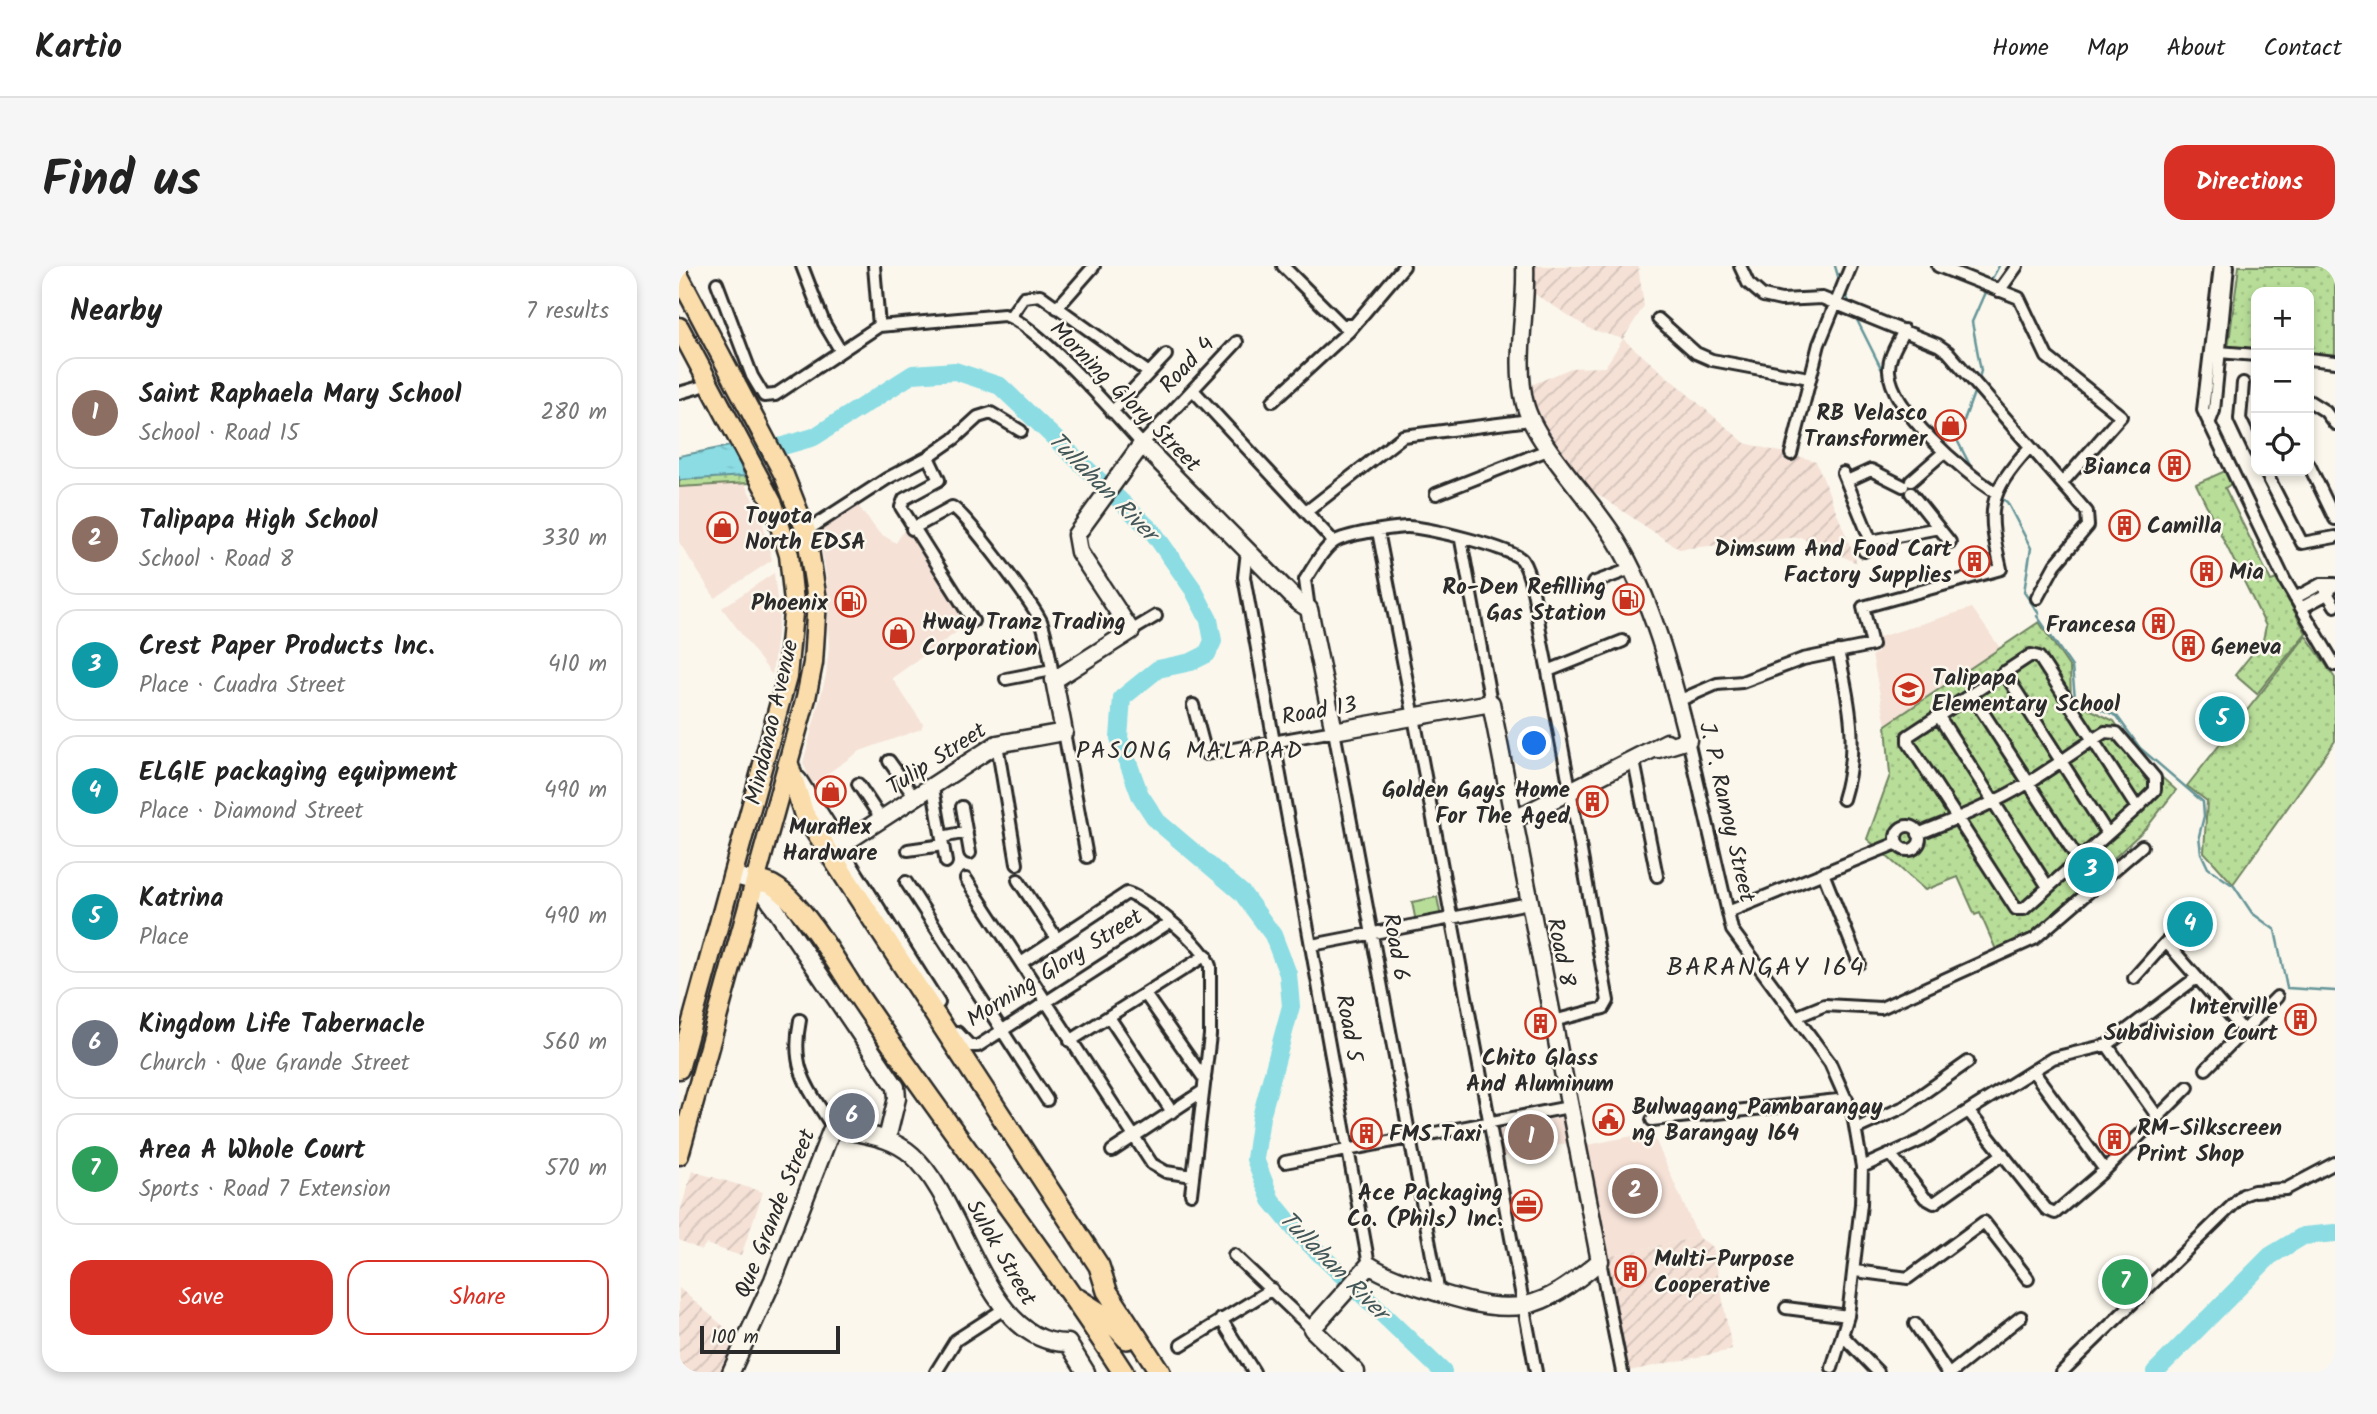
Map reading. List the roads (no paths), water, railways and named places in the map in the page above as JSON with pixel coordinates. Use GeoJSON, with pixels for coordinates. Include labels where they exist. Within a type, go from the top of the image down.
{"type":"FeatureCollection","features":[{"type":"Feature","properties":{"kind":"highway"},"geometry":{"type":"LineString","coordinates":[[789,766],[804,814],[1100,1266],[1107,1291],[1160,1372]]}},
{"type":"Feature","properties":{"kind":"highway"},"geometry":{"type":"LineString","coordinates":[[757,882],[768,881],[775,885],[801,911],[908,1070],[1123,1372]]}},
{"type":"Feature","properties":{"kind":"highway"},"geometry":{"type":"LineString","coordinates":[[1071,1296],[1093,1307],[1120,1329],[1149,1372]]}},
{"type":"Feature","properties":{"kind":"main road","name":"Mindanao Avenue"},"geometry":{"type":"LineString","coordinates":[[679,276],[784,475],[806,531],[817,600],[810,682],[757,882],[679,1155]]}},
{"type":"Feature","properties":{"kind":"main road"},"geometry":{"type":"LineString","coordinates":[[680,330],[702,323]]}},
{"type":"Feature","properties":{"kind":"main road","name":"Mindanao Avenue"},"geometry":{"type":"LineString","coordinates":[[679,1069],[787,677],[794,627],[792,577],[781,526],[764,483],[680,330]]}},
{"type":"Feature","properties":{"kind":"main road"},"geometry":{"type":"LineString","coordinates":[[787,677],[790,699],[780,742],[789,766]]}},
{"type":"Feature","properties":{"kind":"street"},"geometry":{"type":"LineString","coordinates":[[802,266],[824,323],[840,350]]}},
{"type":"Feature","properties":{"kind":"street"},"geometry":{"type":"LineString","coordinates":[[874,266],[879,326]]}},
{"type":"Feature","properties":{"kind":"street"},"geometry":{"type":"LineString","coordinates":[[1057,308],[1094,266]]}},
{"type":"Feature","properties":{"kind":"street"},"geometry":{"type":"LineString","coordinates":[[1283,266],[1342,325],[1353,325]]}},
{"type":"Feature","properties":{"kind":"street"},"geometry":{"type":"LineString","coordinates":[[1273,401],[1353,325],[1404,266]]}},
{"type":"Feature","properties":{"kind":"street","name":"J. P. Ramoy Street"},"geometry":{"type":"LineString","coordinates":[[1525,266],[1522,387],[1530,420],[1607,524],[1631,569],[1678,701],[1736,937],[1798,1016],[1830,1063],[1847,1099],[1856,1129],[1862,1167],[1855,1271],[1844,1337],[1832,1368]]}},
{"type":"Feature","properties":{"kind":"street"},"geometry":{"type":"LineString","coordinates":[[1740,266],[1748,283],[1763,296],[1781,300],[1814,296],[1836,302],[1904,330],[1948,352],[2087,512],[2088,526],[2055,565],[2037,598]]}},
{"type":"Feature","properties":{"kind":"street"},"geometry":{"type":"LineString","coordinates":[[1791,454],[1808,378],[1851,266]]}},
{"type":"Feature","properties":{"kind":"street"},"geometry":{"type":"LineString","coordinates":[[1939,266],[1995,290],[2006,291],[2023,303],[2047,357],[2121,416],[2063,482]]}},
{"type":"Feature","properties":{"kind":"street"},"geometry":{"type":"LineString","coordinates":[[1995,290],[2017,266]]}},
{"type":"Feature","properties":{"kind":"street"},"geometry":{"type":"LineString","coordinates":[[2220,266],[2203,410],[2298,603],[2335,665]]}},
{"type":"Feature","properties":{"kind":"street"},"geometry":{"type":"LineString","coordinates":[[2209,424],[2214,411],[2228,266]]}},
{"type":"Feature","properties":{"kind":"street"},"geometry":{"type":"LineString","coordinates":[[717,283],[756,385],[764,396],[775,395],[879,326],[1010,317],[1019,302],[1029,294],[1040,295],[1149,373]]}},
{"type":"Feature","properties":{"kind":"street","name":"Morning Glory Street"},"geometry":{"type":"LineString","coordinates":[[1010,317],[1058,355],[1247,551],[1297,601],[1309,609]]}},
{"type":"Feature","properties":{"kind":"street"},"geometry":{"type":"LineString","coordinates":[[1658,319],[1696,353],[1712,360],[1808,378]]}},
{"type":"Feature","properties":{"kind":"street"},"geometry":{"type":"LineString","coordinates":[[1904,330],[1890,362],[1891,380],[1909,411],[1944,454],[1996,492]]}},
{"type":"Feature","properties":{"kind":"street","name":"Road 4"},"geometry":{"type":"LineString","coordinates":[[1131,631],[1075,543],[1076,535],[1142,444],[1237,342]]}},
{"type":"Feature","properties":{"kind":"street"},"geometry":{"type":"LineString","coordinates":[[2219,352],[2251,355]]}},
{"type":"Feature","properties":{"kind":"street"},"geometry":{"type":"LineString","coordinates":[[1112,412],[1166,355]]}},
{"type":"Feature","properties":{"kind":"street"},"geometry":{"type":"LineString","coordinates":[[2314,360],[2335,362]]}},
{"type":"Feature","properties":{"kind":"street"},"geometry":{"type":"LineString","coordinates":[[2243,383],[2240,419],[2251,442]]}},
{"type":"Feature","properties":{"kind":"street"},"geometry":{"type":"LineString","coordinates":[[679,393],[710,384]]}},
{"type":"Feature","properties":{"kind":"street"},"geometry":{"type":"LineString","coordinates":[[1193,390],[1334,542]]}},
{"type":"Feature","properties":{"kind":"street"},"geometry":{"type":"LineString","coordinates":[[2242,396],[2251,397]]}},
{"type":"Feature","properties":{"kind":"street"},"geometry":{"type":"LineString","coordinates":[[2314,404],[2325,411],[2335,424]]}},
{"type":"Feature","properties":{"kind":"street"},"geometry":{"type":"LineString","coordinates":[[806,531],[888,478],[928,457],[986,413],[991,413],[1021,431]]}},
{"type":"Feature","properties":{"kind":"street"},"geometry":{"type":"LineString","coordinates":[[1306,512],[1402,436],[1530,420]]}},
{"type":"Feature","properties":{"kind":"street"},"geometry":{"type":"LineString","coordinates":[[1678,701],[1717,684],[1742,682],[1803,659],[1872,645],[1863,607],[2001,569],[1992,523],[1996,492],[2029,448]]}},
{"type":"Feature","properties":{"kind":"street"},"geometry":{"type":"LineString","coordinates":[[1436,494],[1550,449]]}},
{"type":"Feature","properties":{"kind":"street"},"geometry":{"type":"LineString","coordinates":[[1910,486],[1944,454]]}},
{"type":"Feature","properties":{"kind":"street"},"geometry":{"type":"LineString","coordinates":[[928,457],[939,480],[901,503],[912,528],[973,621]]}},
{"type":"Feature","properties":{"kind":"street"},"geometry":{"type":"LineString","coordinates":[[1871,541],[1845,477],[1871,470],[1910,486],[1951,542]]}},
{"type":"Feature","properties":{"kind":"street"},"geometry":{"type":"LineString","coordinates":[[2314,475],[2335,519]]}},
{"type":"Feature","properties":{"kind":"street"},"geometry":{"type":"LineString","coordinates":[[2268,476],[2302,542],[2335,537]]}},
{"type":"Feature","properties":{"kind":"street"},"geometry":{"type":"LineString","coordinates":[[912,528],[951,507],[960,511],[988,550],[1007,568],[1041,621],[1065,732],[1087,857]]}},
{"type":"Feature","properties":{"kind":"street"},"geometry":{"type":"LineString","coordinates":[[1309,609],[1305,580],[1334,542],[1378,531],[1422,528],[1461,540],[1510,550],[1522,560],[1548,671],[1608,1001],[1604,1008],[1553,1021]]}},
{"type":"Feature","properties":{"kind":"street"},"geometry":{"type":"LineString","coordinates":[[1864,551],[1871,541],[1940,528]]}},
{"type":"Feature","properties":{"kind":"street"},"geometry":{"type":"LineString","coordinates":[[1378,531],[1454,918],[1489,1125],[1537,1372]]}},
{"type":"Feature","properties":{"kind":"street","name":"Road 8"},"geometry":{"type":"LineString","coordinates":[[1461,540],[1529,904],[1622,1372]]}},
{"type":"Feature","properties":{"kind":"street","name":"Road 5"},"geometry":{"type":"LineString","coordinates":[[1247,551],[1244,577],[1349,1151],[1365,1271]]}},
{"type":"Feature","properties":{"kind":"street"},"geometry":{"type":"LineString","coordinates":[[1593,583],[1631,569]]}},
{"type":"Feature","properties":{"kind":"street"},"geometry":{"type":"LineString","coordinates":[[2298,603],[2335,584]]}},
{"type":"Feature","properties":{"kind":"street"},"geometry":{"type":"LineString","coordinates":[[2324,589],[2335,607]]}},
{"type":"Feature","properties":{"kind":"street","name":"Road 6"},"geometry":{"type":"LineString","coordinates":[[1309,609],[1439,1293]]}},
{"type":"Feature","properties":{"kind":"street"},"geometry":{"type":"LineString","coordinates":[[1006,679],[1053,675],[1156,616]]}},
{"type":"Feature","properties":{"kind":"street"},"geometry":{"type":"LineString","coordinates":[[1548,671],[1623,641]]}},
{"type":"Feature","properties":{"kind":"street"},"geometry":{"type":"LineString","coordinates":[[1838,651],[1850,709],[1854,749],[1843,799]]}},
{"type":"Feature","properties":{"kind":"street"},"geometry":{"type":"LineString","coordinates":[[1728,912],[1897,843],[1901,828],[1913,828],[1919,834],[1957,818],[1993,802],[2028,783],[2093,739],[2112,731],[2117,733],[2157,784],[2137,808],[2024,909],[2016,909],[1957,818],[1908,742],[1912,732],[2031,654],[2039,657],[2093,739],[2137,808]]}},
{"type":"Feature","properties":{"kind":"street"},"geometry":{"type":"LineString","coordinates":[[2004,672],[2108,833]]}},
{"type":"Feature","properties":{"kind":"street"},"geometry":{"type":"LineString","coordinates":[[1971,694],[2078,859]]}},
{"type":"Feature","properties":{"kind":"street","name":"Road 13"},"geometry":{"type":"LineString","coordinates":[[1193,705],[1206,754],[1491,702]]}},
{"type":"Feature","properties":{"kind":"street"},"geometry":{"type":"LineString","coordinates":[[1938,715],[2048,887]]}},
{"type":"Feature","properties":{"kind":"street","name":"Tulip Street"},"geometry":{"type":"LineString","coordinates":[[841,846],[997,744],[1065,732]]}},
{"type":"Feature","properties":{"kind":"street"},"geometry":{"type":"LineString","coordinates":[[1513,820],[1687,736]]}},
{"type":"Feature","properties":{"kind":"street"},"geometry":{"type":"LineString","coordinates":[[997,744],[1017,864]]}},
{"type":"Feature","properties":{"kind":"street"},"geometry":{"type":"LineString","coordinates":[[889,761],[916,799]]}},
{"type":"Feature","properties":{"kind":"street"},"geometry":{"type":"LineString","coordinates":[[1634,761],[1657,876]]}},
{"type":"Feature","properties":{"kind":"street"},"geometry":{"type":"LineString","coordinates":[[789,766],[841,846]]}},
{"type":"Feature","properties":{"kind":"street"},"geometry":{"type":"LineString","coordinates":[[858,784],[881,820]]}},
{"type":"Feature","properties":{"kind":"street"},"geometry":{"type":"LineString","coordinates":[[933,788],[946,862]]}},
{"type":"Feature","properties":{"kind":"street"},"geometry":{"type":"LineString","coordinates":[[962,807],[970,853]]}},
{"type":"Feature","properties":{"kind":"street"},"geometry":{"type":"LineString","coordinates":[[908,850],[967,832]]}},
{"type":"Feature","properties":{"kind":"street","name":"Morning Glory Street"},"geometry":{"type":"LineString","coordinates":[[841,846],[963,1041],[969,1046],[978,1046],[1170,922]]}},
{"type":"Feature","properties":{"kind":"street"},"geometry":{"type":"LineString","coordinates":[[1798,1016],[1825,1005],[1881,1008],[2034,939],[2142,846]]}},
{"type":"Feature","properties":{"kind":"street"},"geometry":{"type":"LineString","coordinates":[[1823,873],[1859,963]]}},
{"type":"Feature","properties":{"kind":"street"},"geometry":{"type":"LineString","coordinates":[[732,874],[757,882],[896,1087],[897,1098],[887,1139]]}},
{"type":"Feature","properties":{"kind":"street"},"geometry":{"type":"LineString","coordinates":[[966,879],[1133,1137],[1160,1170],[1193,1176]]}},
{"type":"Feature","properties":{"kind":"street"},"geometry":{"type":"LineString","coordinates":[[1018,880],[1057,939]]}},
{"type":"Feature","properties":{"kind":"street"},"geometry":{"type":"LineString","coordinates":[[906,882],[1047,1100]]}},
{"type":"Feature","properties":{"kind":"street"},"geometry":{"type":"LineString","coordinates":[[1021,963],[1123,894],[1130,893],[1170,922],[1206,955],[1210,966],[1210,1035],[1191,1194]]}},
{"type":"Feature","properties":{"kind":"street"},"geometry":{"type":"LineString","coordinates":[[1312,945],[1529,904]]}},
{"type":"Feature","properties":{"kind":"street"},"geometry":{"type":"LineString","coordinates":[[2134,978],[2166,942],[2244,1031]]}},
{"type":"Feature","properties":{"kind":"street"},"geometry":{"type":"LineString","coordinates":[[1070,1041],[1206,955]]}},
{"type":"Feature","properties":{"kind":"street"},"geometry":{"type":"LineString","coordinates":[[1862,1167],[1892,1156],[2063,1054],[2107,1045],[2196,978]]}},
{"type":"Feature","properties":{"kind":"street"},"geometry":{"type":"LineString","coordinates":[[1145,994],[1204,1086]]}},
{"type":"Feature","properties":{"kind":"street"},"geometry":{"type":"LineString","coordinates":[[2206,1069],[2277,997]]}},
{"type":"Feature","properties":{"kind":"street"},"geometry":{"type":"LineString","coordinates":[[1109,1017],[1172,1112]]}},
{"type":"Feature","properties":{"kind":"street"},"geometry":{"type":"LineString","coordinates":[[800,1020],[795,1045],[799,1070],[833,1128]]}},
{"type":"Feature","properties":{"kind":"street"},"geometry":{"type":"LineString","coordinates":[[2107,1045],[2157,1116]]}},
{"type":"Feature","properties":{"kind":"street"},"geometry":{"type":"LineString","coordinates":[[1856,1129],[1904,1107],[1968,1062]]}},
{"type":"Feature","properties":{"kind":"street"},"geometry":{"type":"LineString","coordinates":[[2033,1071],[2105,1170]]}},
{"type":"Feature","properties":{"kind":"street"},"geometry":{"type":"LineString","coordinates":[[1112,1151],[1172,1112],[1204,1086]]}},
{"type":"Feature","properties":{"kind":"street"},"geometry":{"type":"LineString","coordinates":[[1969,1112],[2046,1209],[2055,1213],[2105,1170],[2188,1087]]}},
{"type":"Feature","properties":{"kind":"street"},"geometry":{"type":"LineString","coordinates":[[1652,1120],[1847,1099]]}},
{"type":"Feature","properties":{"kind":"street"},"geometry":{"type":"LineString","coordinates":[[1285,1162],[1489,1125],[1569,1107]]}},
{"type":"Feature","properties":{"kind":"street","name":"Que Grande Street"},"geometry":{"type":"LineString","coordinates":[[731,1372],[773,1280],[833,1128],[887,1139]]}},
{"type":"Feature","properties":{"kind":"street","name":"Sulok Street"},"geometry":{"type":"LineString","coordinates":[[887,1139],[913,1156],[933,1182],[1004,1309],[1032,1336],[1068,1343],[1086,1372]]}},
{"type":"Feature","properties":{"kind":"street"},"geometry":{"type":"LineString","coordinates":[[1892,1156],[1925,1198],[1934,1203],[2003,1154]]}},
{"type":"Feature","properties":{"kind":"street"},"geometry":{"type":"LineString","coordinates":[[2062,1372],[2243,1195],[2254,1191],[2286,1189],[2335,1163]]}},
{"type":"Feature","properties":{"kind":"street"},"geometry":{"type":"LineString","coordinates":[[1855,1271],[1908,1278],[1984,1222],[2028,1279]]}},
{"type":"Feature","properties":{"kind":"street"},"geometry":{"type":"LineString","coordinates":[[1234,1255],[1356,1372]]}},
{"type":"Feature","properties":{"kind":"street"},"geometry":{"type":"LineString","coordinates":[[1312,1329],[1365,1271],[1481,1305],[1524,1307],[1555,1296],[1600,1261]]}},
{"type":"Feature","properties":{"kind":"street"},"geometry":{"type":"LineString","coordinates":[[1181,1345],[1272,1289]]}},
{"type":"Feature","properties":{"kind":"street"},"geometry":{"type":"LineString","coordinates":[[1786,1308],[1848,1316]]}},
{"type":"Feature","properties":{"kind":"street"},"geometry":{"type":"LineString","coordinates":[[936,1372],[956,1340],[1004,1309]]}},
{"type":"Feature","properties":{"kind":"street"},"geometry":{"type":"LineString","coordinates":[[1952,1372],[2021,1317]]}},
{"type":"Feature","properties":{"kind":"street"},"geometry":{"type":"LineString","coordinates":[[1221,1319],[1254,1372]]}},
{"type":"Feature","properties":{"kind":"street"},"geometry":{"type":"LineString","coordinates":[[1915,1324],[1947,1372]]}},
{"type":"Feature","properties":{"kind":"street"},"geometry":{"type":"LineString","coordinates":[[1844,1337],[1878,1372]]}},
{"type":"Feature","properties":{"kind":"water"},"geometry":{"type":"Polygon","coordinates":[[[730,446],[745,476],[679,480],[679,456],[730,446]]]}},
{"type":"Feature","properties":{"kind":"waterway"},"geometry":{"type":"LineString","coordinates":[[1835,266],[1840,283]]}},
{"type":"Feature","properties":{"kind":"waterway"},"geometry":{"type":"LineString","coordinates":[[1989,284],[1999,266]]}},
{"type":"Feature","properties":{"kind":"waterway"},"geometry":{"type":"LineString","coordinates":[[1978,381],[1981,371],[1972,322],[1986,290]]}},
{"type":"Feature","properties":{"kind":"waterway"},"geometry":{"type":"LineString","coordinates":[[1845,292],[1850,305]]}},
{"type":"Feature","properties":{"kind":"waterway"},"geometry":{"type":"LineString","coordinates":[[1854,314],[1884,374]]}},
{"type":"Feature","properties":{"kind":"waterway","name":"Tullahan River"},"geometry":{"type":"LineString","coordinates":[[679,467],[731,461],[814,437],[913,374],[955,371],[1000,386],[1153,532],[1193,589],[1209,620],[1213,641],[1207,654],[1191,662],[1158,669],[1122,698],[1119,738],[1140,795],[1157,821],[1242,893],[1273,935],[1288,974],[1291,1006],[1261,1117],[1255,1159],[1271,1200],[1298,1233],[1443,1372]]}},
{"type":"Feature","properties":{"kind":"waterway"},"geometry":{"type":"LineString","coordinates":[[1973,471],[1957,440],[1976,387]]}},
{"type":"Feature","properties":{"kind":"waterway"},"geometry":{"type":"LineString","coordinates":[[1999,497],[2007,502],[2031,548],[2024,592],[2039,614]]}},
{"type":"Feature","properties":{"kind":"waterway"},"geometry":{"type":"LineString","coordinates":[[2037,616],[2072,667],[2075,698],[2117,716],[2140,748],[2203,802],[2204,816],[2199,836],[2201,853],[2208,868],[2234,886],[2252,913],[2275,930],[2287,988],[2335,991]]}},
{"type":"Feature","properties":{"kind":"waterway","name":"Tullahan River"},"geometry":{"type":"LineString","coordinates":[[2155,1372],[2270,1256],[2303,1236],[2335,1233]]}},
{"type":"Feature","properties":{"kind":"place","name":"RB Velasco Transformer"},"geometry":{"type":"Point","coordinates":[1950,425]}},
{"type":"Feature","properties":{"kind":"place","name":"Bianca"},"geometry":{"type":"Point","coordinates":[2174,466]}},
{"type":"Feature","properties":{"kind":"place","name":"Camilla"},"geometry":{"type":"Point","coordinates":[2124,525]}},
{"type":"Feature","properties":{"kind":"place","name":"Toyota North EDSA"},"geometry":{"type":"Point","coordinates":[722,528]}},
{"type":"Feature","properties":{"kind":"place","name":"Dimsum And Food Cart Factory Supplies"},"geometry":{"type":"Point","coordinates":[1975,561]}},
{"type":"Feature","properties":{"kind":"place","name":"Mia"},"geometry":{"type":"Point","coordinates":[2206,571]}},
{"type":"Feature","properties":{"kind":"place","name":"Ro-Den Refilling Gas Station"},"geometry":{"type":"Point","coordinates":[1629,599]}},
{"type":"Feature","properties":{"kind":"place","name":"Phoenix"},"geometry":{"type":"Point","coordinates":[851,602]}},
{"type":"Feature","properties":{"kind":"place","name":"Francesa"},"geometry":{"type":"Point","coordinates":[2159,624]}},
{"type":"Feature","properties":{"kind":"place","name":"Hway Tranz Trading Corporation"},"geometry":{"type":"Point","coordinates":[899,634]}},
{"type":"Feature","properties":{"kind":"place","name":"Geneva"},"geometry":{"type":"Point","coordinates":[2188,646]}},
{"type":"Feature","properties":{"kind":"place","name":"Talipapa Elementary School"},"geometry":{"type":"Point","coordinates":[1909,690]}},
{"type":"Feature","properties":{"kind":"place","name":"Katrina"},"geometry":{"type":"Point","coordinates":[2222,719]}},
{"type":"Feature","properties":{"kind":"place","name":"Muraflex Hardware"},"geometry":{"type":"Point","coordinates":[830,792]}},
{"type":"Feature","properties":{"kind":"place","name":"Golden Gays Home For The Aged"},"geometry":{"type":"Point","coordinates":[1593,802]}},
{"type":"Feature","properties":{"kind":"place","name":"Crest Paper Products Inc."},"geometry":{"type":"Point","coordinates":[2091,870]}},
{"type":"Feature","properties":{"kind":"place","name":"ELGIE packaging equipment"},"geometry":{"type":"Point","coordinates":[2190,924]}},
{"type":"Feature","properties":{"kind":"place","name":"Interville Subdivision Court"},"geometry":{"type":"Point","coordinates":[2301,1019]}},
{"type":"Feature","properties":{"kind":"place","name":"Chito Glass And Aluminum"},"geometry":{"type":"Point","coordinates":[1540,1023]}},
{"type":"Feature","properties":{"kind":"place","name":"Kingdom Life Tabernacle"},"geometry":{"type":"Point","coordinates":[852,1116]}},
{"type":"Feature","properties":{"kind":"place","name":"Bulwagang Pambarangay ng Barangay 164"},"geometry":{"type":"Point","coordinates":[1609,1119]}},
{"type":"Feature","properties":{"kind":"place","name":"FMS Taxi"},"geometry":{"type":"Point","coordinates":[1366,1133]}},
{"type":"Feature","properties":{"kind":"place","name":"Saint Raphaela Mary School"},"geometry":{"type":"Point","coordinates":[1531,1137]}},
{"type":"Feature","properties":{"kind":"place","name":"RM-Silkscreen Print Shop"},"geometry":{"type":"Point","coordinates":[2114,1140]}},
{"type":"Feature","properties":{"kind":"place","name":"Talipapa High School"},"geometry":{"type":"Point","coordinates":[1635,1191]}},
{"type":"Feature","properties":{"kind":"place","name":"Ace Packaging Co. (Phils) Inc."},"geometry":{"type":"Point","coordinates":[1526,1205]}},
{"type":"Feature","properties":{"kind":"place","name":"Multi-Purpose Cooperative"},"geometry":{"type":"Point","coordinates":[1631,1271]}},
{"type":"Feature","properties":{"kind":"place","name":"Area A Whole Court"},"geometry":{"type":"Point","coordinates":[2125,1282]}},
{"type":"Feature","properties":{"kind":"district","name":"PASONG MALAPAD"},"geometry":{"type":"Point","coordinates":[1190,750]}},
{"type":"Feature","properties":{"kind":"district","name":"BARANGAY 164"},"geometry":{"type":"Point","coordinates":[1766,966]}}]}
